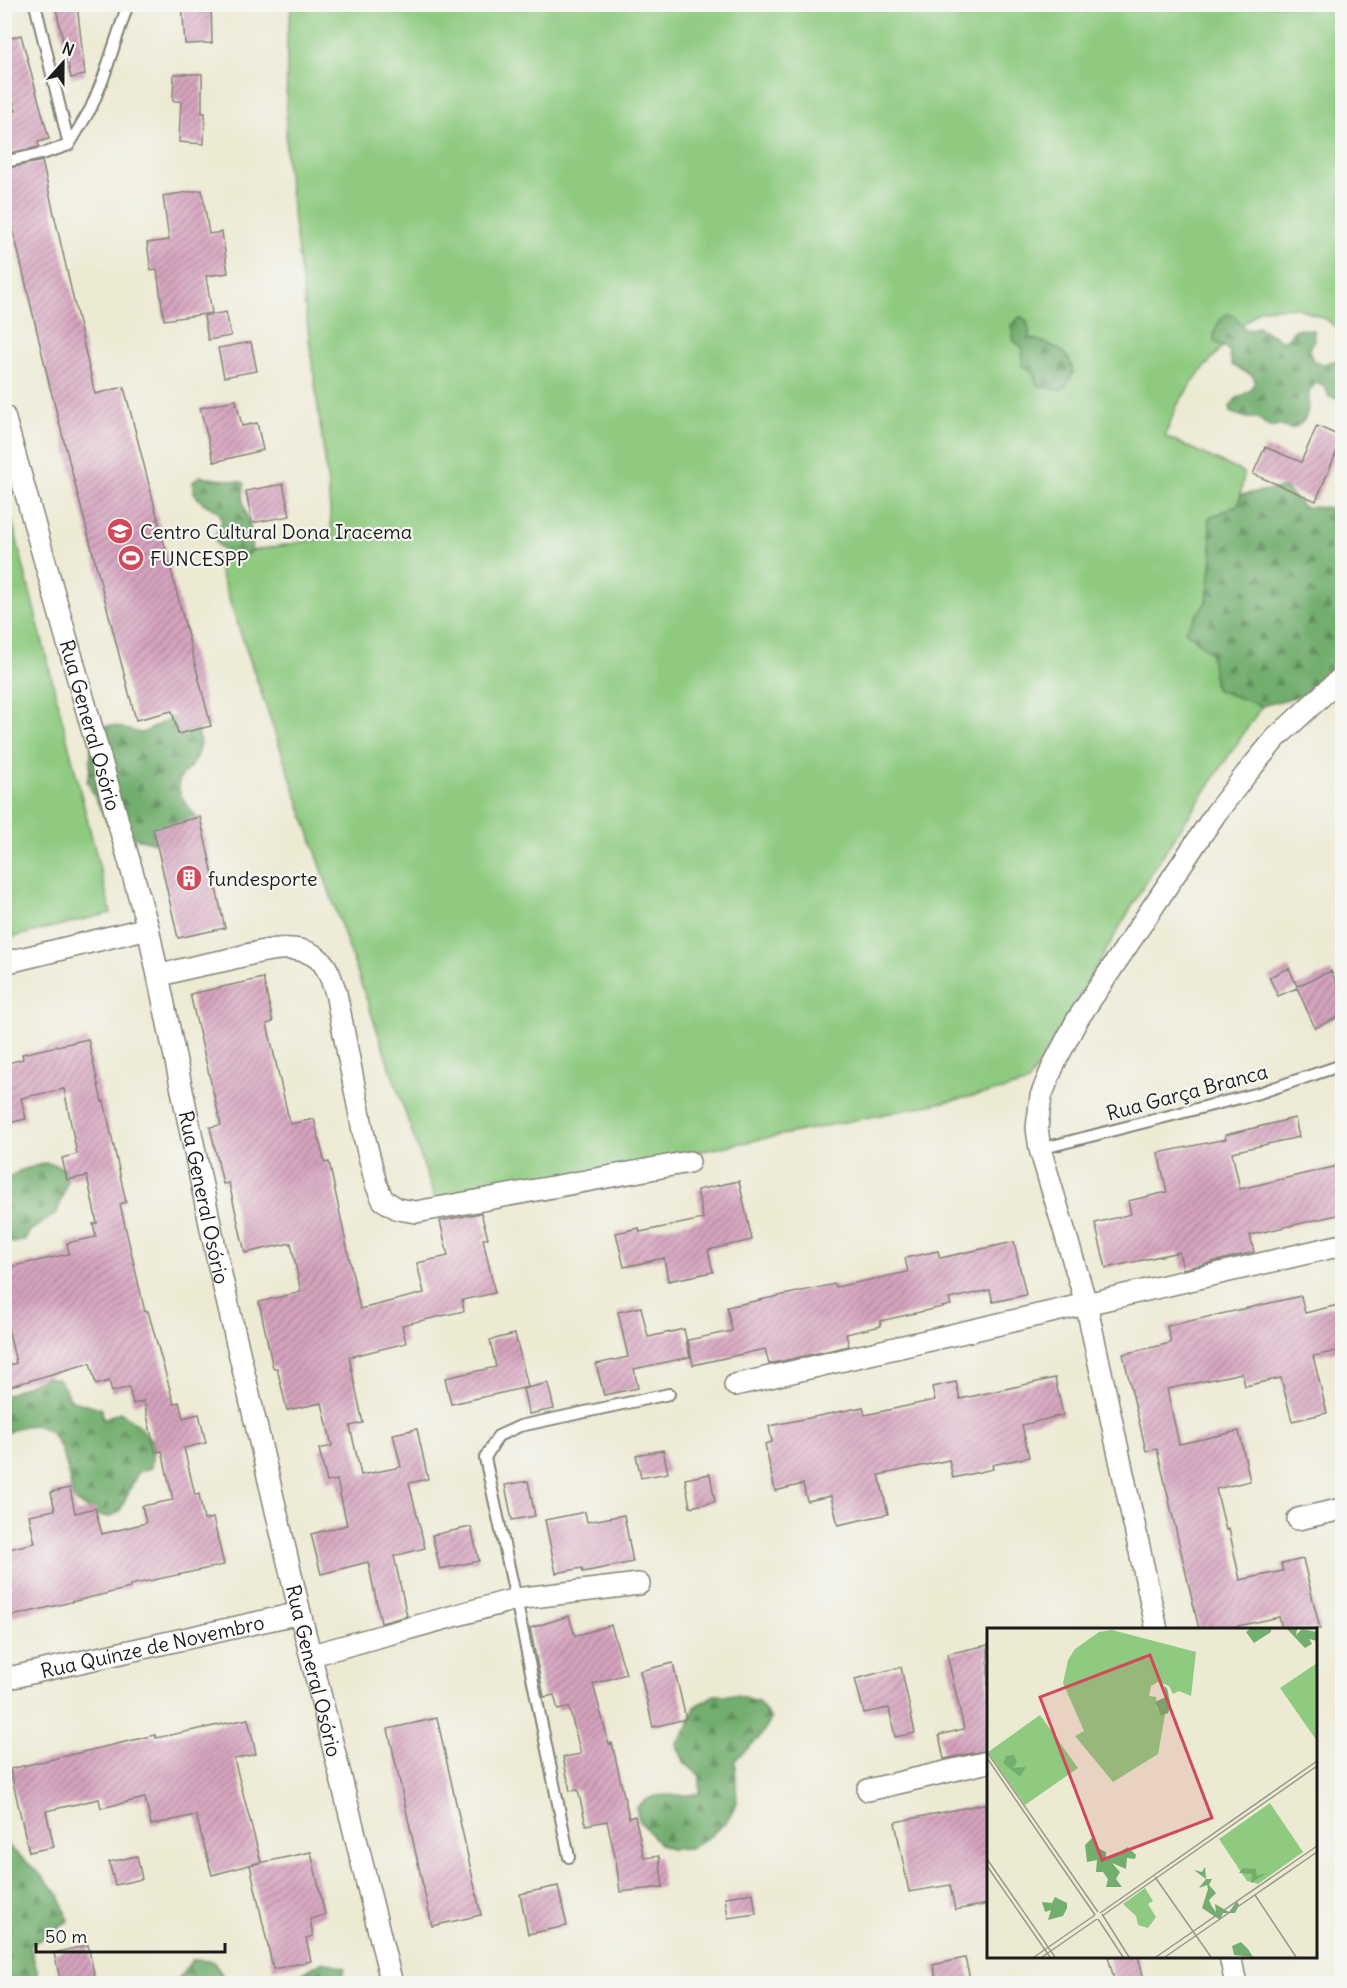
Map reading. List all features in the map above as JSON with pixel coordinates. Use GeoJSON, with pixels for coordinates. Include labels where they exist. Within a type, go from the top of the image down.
{"type":"FeatureCollection","features":[{"type":"Feature","properties":{"kind":"street","name":"Rua General Osório"},"geometry":{"type":"LineString","coordinates":[[4,416],[148,928],[218,1262],[300,1612],[392,1983]]}},
{"type":"Feature","properties":{"kind":"street"},"geometry":{"type":"LineString","coordinates":[[1157,1628],[1086,1303],[1040,1149],[1037,1128],[1041,1096],[1054,1064],[1077,1020],[1216,813],[1276,738],[1342,677]]}},
{"type":"Feature","properties":{"kind":"street"},"geometry":{"type":"LineString","coordinates":[[4,963],[148,928]]}},
{"type":"Feature","properties":{"kind":"street"},"geometry":{"type":"LineString","coordinates":[[159,976],[190,966],[273,949],[296,950],[311,954],[321,961],[329,972],[336,993],[364,1136],[376,1184],[383,1200],[398,1209],[416,1212],[689,1162]]}},
{"type":"Feature","properties":{"kind":"street"},"geometry":{"type":"LineString","coordinates":[[735,1385],[1342,1245]]}},
{"type":"Feature","properties":{"kind":"street"},"geometry":{"type":"LineString","coordinates":[[1298,1519],[1342,1509]]}},
{"type":"Feature","properties":{"kind":"street"},"geometry":{"type":"LineString","coordinates":[[312,1655],[516,1599],[639,1584]]}},
{"type":"Feature","properties":{"kind":"street","name":"Rua Quinze de Novembro"},"geometry":{"type":"LineString","coordinates":[[4,1679],[300,1612]]}},
{"type":"Feature","properties":{"kind":"street"},"geometry":{"type":"LineString","coordinates":[[868,1790],[987,1761]]}},
{"type":"Feature","properties":{"kind":"street"},"geometry":{"type":"LineString","coordinates":[[1230,1958],[1236,1983]]}},
{"type":"Feature","properties":{"kind":"lane"},"geometry":{"type":"LineString","coordinates":[[35,4],[69,145]]}},
{"type":"Feature","properties":{"kind":"lane"},"geometry":{"type":"LineString","coordinates":[[4,162],[69,145],[95,99],[128,4]]}},
{"type":"Feature","properties":{"kind":"lane","name":"Rua Garça Branca"},"geometry":{"type":"LineString","coordinates":[[1040,1149],[1259,1093],[1342,1065]]}},
{"type":"Feature","properties":{"kind":"lane"},"geometry":{"type":"LineString","coordinates":[[569,1857],[485,1458],[498,1436],[520,1426],[669,1394]]}},
{"type":"Feature","properties":{"kind":"green space"},"geometry":{"type":"Polygon","coordinates":[[[292,5],[1342,5],[1342,332],[1326,319],[1295,307],[1260,309],[1236,331],[1193,381],[1176,407],[1165,436],[1244,473],[1239,504],[1209,518],[1212,559],[1207,601],[1186,631],[1211,653],[1215,689],[1262,706],[1158,862],[1028,1083],[1003,1090],[437,1205],[216,561],[216,557],[332,537],[328,485],[286,159],[287,35],[292,5]]]}},
{"type":"Feature","properties":{"kind":"green space"},"geometry":{"type":"Polygon","coordinates":[[[1227,314],[1234,316],[1247,330],[1258,327],[1283,341],[1295,329],[1313,330],[1314,341],[1309,350],[1313,361],[1323,364],[1342,359],[1342,399],[1329,397],[1325,387],[1317,382],[1309,392],[1308,410],[1304,419],[1291,429],[1280,426],[1269,427],[1258,418],[1247,418],[1231,413],[1230,407],[1236,399],[1251,390],[1255,381],[1253,376],[1232,365],[1229,350],[1215,342],[1216,326],[1227,314]]]}},
{"type":"Feature","properties":{"kind":"green space"},"geometry":{"type":"Polygon","coordinates":[[[1020,317],[1026,320],[1031,338],[1059,349],[1068,358],[1073,373],[1061,390],[1038,386],[1032,371],[1022,365],[1023,348],[1014,341],[1011,325],[1020,317]]]}},
{"type":"Feature","properties":{"kind":"green space"},"geometry":{"type":"Polygon","coordinates":[[[200,476],[244,483],[243,502],[252,540],[250,553],[230,554],[215,541],[222,521],[219,512],[201,501],[195,494],[192,483],[200,476]]]}},
{"type":"Feature","properties":{"kind":"green space"},"geometry":{"type":"Polygon","coordinates":[[[1284,487],[1303,507],[1342,508],[1342,662],[1302,695],[1262,706],[1215,689],[1211,653],[1185,631],[1207,601],[1212,559],[1209,518],[1239,504],[1241,495],[1284,487]]]}},
{"type":"Feature","properties":{"kind":"green space"},"geometry":{"type":"Polygon","coordinates":[[[5,493],[111,913],[4,939],[5,493]]]}},
{"type":"Feature","properties":{"kind":"green space"},"geometry":{"type":"Polygon","coordinates":[[[171,718],[188,722],[198,732],[197,754],[192,765],[179,781],[184,801],[197,818],[165,845],[130,837],[109,826],[87,781],[92,738],[99,727],[115,726],[143,733],[171,718]]]}},
{"type":"Feature","properties":{"kind":"green space"},"geometry":{"type":"Polygon","coordinates":[[[46,1163],[57,1165],[68,1171],[67,1182],[57,1213],[30,1231],[24,1240],[14,1243],[5,1240],[4,1180],[21,1170],[46,1163]]]}},
{"type":"Feature","properties":{"kind":"green space"},"geometry":{"type":"Polygon","coordinates":[[[46,1377],[58,1379],[72,1400],[102,1409],[103,1419],[120,1412],[136,1423],[154,1443],[151,1468],[138,1472],[120,1511],[110,1517],[95,1514],[73,1499],[63,1454],[57,1441],[48,1431],[37,1426],[23,1426],[5,1434],[4,1396],[46,1377]]]}},
{"type":"Feature","properties":{"kind":"green space"},"geometry":{"type":"Polygon","coordinates":[[[714,1695],[736,1695],[758,1701],[771,1719],[760,1737],[735,1760],[737,1803],[726,1822],[691,1848],[670,1849],[659,1844],[639,1820],[636,1808],[651,1798],[659,1796],[700,1793],[700,1776],[685,1763],[676,1744],[688,1726],[695,1707],[714,1695]]]}},
{"type":"Feature","properties":{"kind":"green space"},"geometry":{"type":"Polygon","coordinates":[[[5,1843],[38,1872],[59,1895],[68,1921],[30,1946],[38,1974],[36,1983],[5,1983],[5,1843]]]}},
{"type":"Feature","properties":{"kind":"green space"},"geometry":{"type":"Polygon","coordinates":[[[192,1960],[213,1961],[224,1978],[233,1983],[169,1983],[179,1978],[192,1960]]]}},
{"type":"Feature","properties":{"kind":"green space"},"geometry":{"type":"Polygon","coordinates":[[[323,1961],[345,1968],[341,1983],[287,1983],[323,1961]]]}},
{"type":"Feature","properties":{"kind":"building"},"geometry":{"type":"Polygon","coordinates":[[[55,4],[77,4],[85,75],[71,78],[55,4]]]}},
{"type":"Feature","properties":{"kind":"building"},"geometry":{"type":"Polygon","coordinates":[[[182,4],[211,4],[212,43],[185,44],[182,4]]]}},
{"type":"Feature","properties":{"kind":"building"},"geometry":{"type":"Polygon","coordinates":[[[21,35],[49,139],[38,142],[39,147],[4,154],[4,114],[16,111],[4,68],[4,40],[21,35]]]}},
{"type":"Feature","properties":{"kind":"building"},"geometry":{"type":"Polygon","coordinates":[[[174,74],[202,74],[202,113],[205,113],[204,144],[179,142],[181,101],[173,101],[174,74]]]}},
{"type":"Feature","properties":{"kind":"building","name":"FUNCESPP"},"geometry":{"type":"Polygon","coordinates":[[[42,161],[95,394],[124,387],[211,726],[178,734],[172,711],[136,720],[50,387],[4,191],[4,169],[42,161]]]}},
{"type":"Feature","properties":{"kind":"building"},"geometry":{"type":"Polygon","coordinates":[[[202,190],[209,234],[222,232],[228,273],[206,276],[212,313],[164,320],[157,270],[151,271],[147,243],[169,240],[163,196],[202,190]]]}},
{"type":"Feature","properties":{"kind":"building"},"geometry":{"type":"Polygon","coordinates":[[[226,312],[231,336],[208,340],[204,316],[226,312]]]}},
{"type":"Feature","properties":{"kind":"building"},"geometry":{"type":"Polygon","coordinates":[[[251,342],[257,371],[224,377],[218,348],[251,342]]]}},
{"type":"Feature","properties":{"kind":"building"},"geometry":{"type":"Polygon","coordinates":[[[236,400],[242,426],[257,423],[263,450],[214,462],[200,408],[236,400]]]}},
{"type":"Feature","properties":{"kind":"building"},"geometry":{"type":"Polygon","coordinates":[[[1317,426],[1342,439],[1316,501],[1253,474],[1265,447],[1301,462],[1317,426]]]}},
{"type":"Feature","properties":{"kind":"building"},"geometry":{"type":"Polygon","coordinates":[[[283,484],[290,516],[252,523],[246,491],[283,484]]]}},
{"type":"Feature","properties":{"kind":"building","name":"fundesporte"},"geometry":{"type":"Polygon","coordinates":[[[200,817],[225,928],[178,938],[153,828],[200,817]]]}},
{"type":"Feature","properties":{"kind":"building"},"geometry":{"type":"Polygon","coordinates":[[[1289,968],[1297,986],[1331,971],[1342,997],[1342,1015],[1315,1028],[1297,988],[1278,996],[1269,977],[1289,968]]]}},
{"type":"Feature","properties":{"kind":"building"},"geometry":{"type":"Polygon","coordinates":[[[263,978],[273,1022],[267,1024],[290,1124],[314,1119],[325,1163],[329,1162],[360,1309],[424,1293],[417,1263],[448,1256],[440,1221],[481,1213],[488,1238],[483,1239],[495,1293],[462,1300],[464,1311],[402,1325],[406,1343],[349,1357],[363,1423],[350,1426],[361,1475],[401,1467],[393,1434],[417,1429],[428,1479],[409,1483],[425,1548],[394,1556],[407,1616],[381,1623],[368,1562],[321,1574],[311,1534],[347,1525],[337,1480],[327,1482],[319,1449],[332,1446],[322,1403],[287,1410],[277,1368],[273,1368],[259,1302],[301,1292],[291,1243],[245,1253],[229,1183],[223,1184],[210,1127],[221,1125],[190,994],[263,978]]]}},
{"type":"Feature","properties":{"kind":"building"},"geometry":{"type":"Polygon","coordinates":[[[88,1039],[126,1202],[120,1204],[145,1312],[148,1311],[174,1404],[179,1402],[183,1418],[199,1414],[206,1443],[184,1448],[195,1495],[199,1494],[204,1520],[213,1518],[224,1565],[130,1585],[130,1588],[4,1618],[4,1550],[35,1543],[29,1515],[55,1510],[51,1492],[70,1488],[75,1513],[95,1508],[102,1534],[146,1523],[142,1506],[173,1500],[162,1451],[155,1452],[144,1401],[133,1404],[129,1387],[112,1392],[109,1381],[96,1385],[90,1363],[4,1388],[4,1367],[16,1363],[4,1311],[4,1268],[69,1254],[67,1243],[96,1237],[93,1224],[97,1223],[87,1176],[67,1180],[62,1158],[77,1154],[64,1089],[21,1098],[26,1119],[4,1124],[4,1064],[23,1059],[22,1054],[88,1039]]]}},
{"type":"Feature","properties":{"kind":"building"},"geometry":{"type":"Polygon","coordinates":[[[1295,1118],[1299,1137],[1232,1152],[1240,1189],[1342,1165],[1342,1214],[1250,1235],[1254,1252],[1183,1269],[1179,1252],[1106,1268],[1095,1223],[1131,1214],[1128,1201],[1167,1192],[1158,1153],[1226,1139],[1225,1135],[1295,1118]]]}},
{"type":"Feature","properties":{"kind":"building"},"geometry":{"type":"Polygon","coordinates":[[[739,1181],[752,1240],[708,1250],[713,1272],[668,1281],[664,1258],[624,1267],[616,1233],[639,1228],[640,1232],[703,1219],[697,1190],[739,1181]]]}},
{"type":"Feature","properties":{"kind":"building"},"geometry":{"type":"Polygon","coordinates":[[[1014,1242],[1026,1295],[993,1302],[990,1290],[949,1299],[951,1305],[880,1321],[881,1326],[846,1334],[849,1346],[769,1364],[765,1349],[693,1365],[688,1340],[732,1331],[727,1307],[835,1284],[836,1287],[908,1272],[905,1258],[938,1251],[940,1258],[1014,1242]]]}},
{"type":"Feature","properties":{"kind":"building"},"geometry":{"type":"Polygon","coordinates":[[[1301,1296],[1305,1313],[1342,1304],[1342,1350],[1313,1356],[1327,1413],[1292,1421],[1281,1378],[1245,1386],[1242,1373],[1167,1389],[1179,1444],[1239,1431],[1250,1481],[1216,1489],[1226,1530],[1229,1529],[1240,1580],[1283,1571],[1281,1564],[1303,1559],[1320,1629],[1282,1628],[1279,1617],[1230,1628],[1199,1628],[1157,1449],[1146,1451],[1123,1354],[1171,1343],[1167,1326],[1301,1296]]]}},
{"type":"Feature","properties":{"kind":"building"},"geometry":{"type":"Polygon","coordinates":[[[641,1307],[648,1337],[684,1329],[690,1357],[634,1369],[638,1388],[604,1395],[596,1364],[628,1357],[618,1312],[641,1307]]]}},
{"type":"Feature","properties":{"kind":"building"},"geometry":{"type":"Polygon","coordinates":[[[515,1334],[528,1387],[451,1404],[445,1378],[496,1367],[490,1340],[515,1334]]]}},
{"type":"Feature","properties":{"kind":"building"},"geometry":{"type":"Polygon","coordinates":[[[1055,1378],[1063,1415],[1022,1425],[1029,1457],[992,1465],[993,1469],[953,1478],[949,1460],[879,1475],[888,1514],[838,1525],[831,1496],[807,1501],[803,1484],[775,1491],[765,1444],[772,1442],[769,1426],[863,1407],[865,1415],[935,1400],[932,1387],[956,1382],[960,1399],[1055,1378]]]}},
{"type":"Feature","properties":{"kind":"building"},"geometry":{"type":"Polygon","coordinates":[[[548,1383],[554,1409],[529,1414],[523,1389],[548,1383]]]}},
{"type":"Feature","properties":{"kind":"building"},"geometry":{"type":"Polygon","coordinates":[[[663,1450],[668,1473],[641,1478],[636,1455],[663,1450]]]}},
{"type":"Feature","properties":{"kind":"building"},"geometry":{"type":"Polygon","coordinates":[[[710,1474],[715,1502],[690,1507],[685,1479],[710,1474]]]}},
{"type":"Feature","properties":{"kind":"building"},"geometry":{"type":"Polygon","coordinates":[[[528,1481],[535,1516],[512,1520],[505,1485],[528,1481]]]}},
{"type":"Feature","properties":{"kind":"building"},"geometry":{"type":"Polygon","coordinates":[[[585,1512],[587,1522],[624,1515],[633,1562],[583,1572],[582,1568],[556,1573],[545,1520],[585,1512]]]}},
{"type":"Feature","properties":{"kind":"building"},"geometry":{"type":"Polygon","coordinates":[[[471,1527],[479,1561],[440,1569],[432,1535],[471,1527]]]}},
{"type":"Feature","properties":{"kind":"building"},"geometry":{"type":"Polygon","coordinates":[[[569,1616],[575,1636],[611,1625],[626,1674],[593,1684],[609,1744],[612,1743],[629,1818],[635,1816],[644,1858],[659,1856],[663,1887],[620,1892],[607,1821],[586,1825],[578,1790],[570,1791],[563,1757],[581,1754],[569,1707],[558,1710],[554,1695],[544,1697],[530,1628],[569,1616]]]}},
{"type":"Feature","properties":{"kind":"building"},"geometry":{"type":"Polygon","coordinates":[[[987,1645],[987,1750],[944,1759],[939,1735],[964,1729],[947,1654],[987,1645]]]}},
{"type":"Feature","properties":{"kind":"building"},"geometry":{"type":"Polygon","coordinates":[[[673,1663],[686,1719],[653,1727],[640,1671],[673,1663]]]}},
{"type":"Feature","properties":{"kind":"building"},"geometry":{"type":"Polygon","coordinates":[[[901,1667],[915,1733],[895,1737],[889,1708],[864,1713],[855,1679],[901,1667]]]}},
{"type":"Feature","properties":{"kind":"building"},"geometry":{"type":"Polygon","coordinates":[[[437,1718],[481,1915],[432,1926],[388,1729],[437,1718]]]}},
{"type":"Feature","properties":{"kind":"building"},"geometry":{"type":"Polygon","coordinates":[[[248,1719],[256,1754],[234,1759],[261,1862],[212,1875],[196,1815],[151,1825],[145,1798],[101,1808],[99,1799],[46,1811],[54,1847],[29,1852],[10,1769],[155,1735],[156,1738],[248,1719]]]}},
{"type":"Feature","properties":{"kind":"building"},"geometry":{"type":"Polygon","coordinates":[[[987,1803],[987,1904],[955,1910],[950,1885],[909,1892],[895,1822],[987,1803]]]}},
{"type":"Feature","properties":{"kind":"building"},"geometry":{"type":"Polygon","coordinates":[[[311,1852],[325,1915],[310,1919],[313,1936],[306,1938],[311,1961],[273,1969],[250,1865],[311,1852]]]}},
{"type":"Feature","properties":{"kind":"building"},"geometry":{"type":"Polygon","coordinates":[[[137,1856],[142,1879],[115,1885],[109,1862],[137,1856]]]}},
{"type":"Feature","properties":{"kind":"building"},"geometry":{"type":"Polygon","coordinates":[[[558,1886],[567,1926],[528,1934],[520,1894],[558,1886]]]}},
{"type":"Feature","properties":{"kind":"building"},"geometry":{"type":"Polygon","coordinates":[[[753,1893],[756,1914],[728,1918],[725,1897],[753,1893]]]}},
{"type":"Feature","properties":{"kind":"building"},"geometry":{"type":"Polygon","coordinates":[[[88,1945],[96,1983],[61,1983],[54,1953],[88,1945]]]}},
{"type":"Feature","properties":{"kind":"building"},"geometry":{"type":"Polygon","coordinates":[[[965,1958],[971,1983],[937,1983],[933,1965],[965,1958]]]}},
{"type":"Feature","properties":{"kind":"building"},"geometry":{"type":"Polygon","coordinates":[[[1109,1958],[1139,1958],[1145,1983],[1115,1983],[1109,1958]]]}},
{"type":"Feature","properties":{"kind":"place","name":"Centro Cultural Dona Iracema"},"geometry":{"type":"Point","coordinates":[120,531]}},
{"type":"Feature","properties":{"kind":"place","name":"FUNCESPP"},"geometry":{"type":"Point","coordinates":[131,558]}},
{"type":"Feature","properties":{"kind":"place","name":"fundesporte"},"geometry":{"type":"Point","coordinates":[189,878]}}]}
